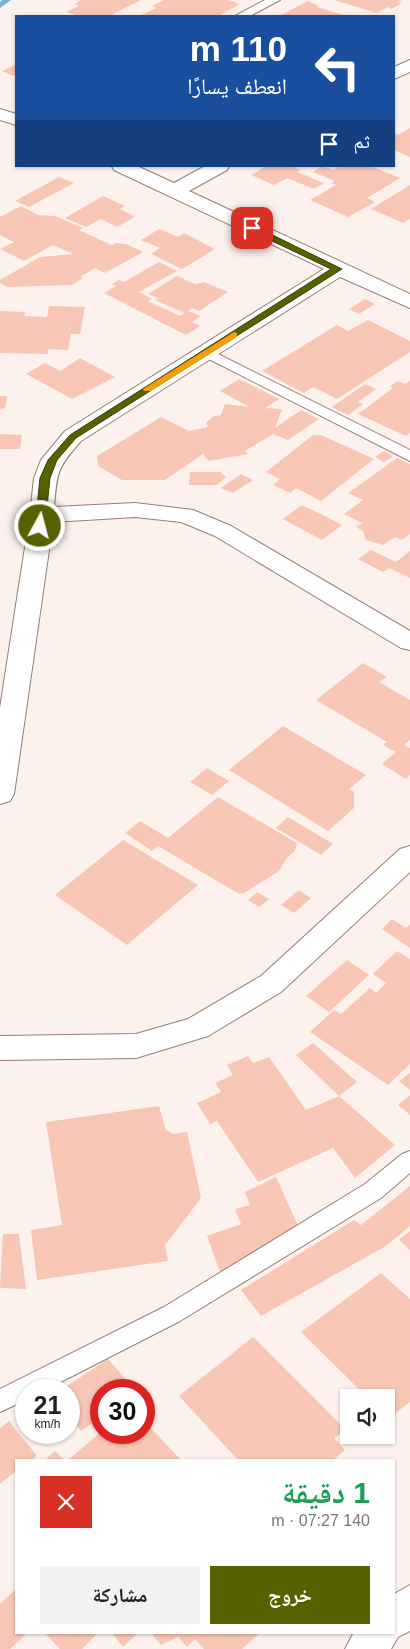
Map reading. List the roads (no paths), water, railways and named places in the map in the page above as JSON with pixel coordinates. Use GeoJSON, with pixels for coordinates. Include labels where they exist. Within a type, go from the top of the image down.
{"type":"FeatureCollection","features":[{"type":"Feature","properties":{"kind":"street"},"geometry":{"type":"LineString","coordinates":[[396,81],[410,65]]}},
{"type":"Feature","properties":{"kind":"street"},"geometry":{"type":"LineString","coordinates":[[0,114],[15,120]]}},
{"type":"Feature","properties":{"kind":"street"},"geometry":{"type":"LineString","coordinates":[[123,167],[410,302]]}},
{"type":"Feature","properties":{"kind":"street"},"geometry":{"type":"LineString","coordinates":[[174,191],[218,167]]}},
{"type":"Feature","properties":{"kind":"street"},"geometry":{"type":"LineString","coordinates":[[0,794],[42,516],[45,478],[52,460],[73,436],[338,269]]}},
{"type":"Feature","properties":{"kind":"street"},"geometry":{"type":"LineString","coordinates":[[42,516],[135,510],[185,515],[223,531],[410,642]]}},
{"type":"Feature","properties":{"kind":"street"},"geometry":{"type":"LineString","coordinates":[[0,1048],[136,1046],[197,1028],[271,984],[410,856]]}},
{"type":"Feature","properties":{"kind":"street"},"geometry":{"type":"LineString","coordinates":[[395,1619],[410,1604]]}},
{"type":"Feature","properties":{"kind":"street"},"geometry":{"type":"LineString","coordinates":[[364,1649],[379,1634]]}},
{"type":"Feature","properties":{"kind":"lane"},"geometry":{"type":"LineString","coordinates":[[243,15],[274,0]]}},
{"type":"Feature","properties":{"kind":"lane"},"geometry":{"type":"LineString","coordinates":[[206,352],[410,456]]}},
{"type":"Feature","properties":{"kind":"lane"},"geometry":{"type":"LineString","coordinates":[[0,1401],[172,1314],[373,1191],[410,1160]]}},
{"type":"Feature","properties":{"kind":"waterway"},"geometry":{"type":"LineString","coordinates":[[0,6],[7,0]]}}]}
